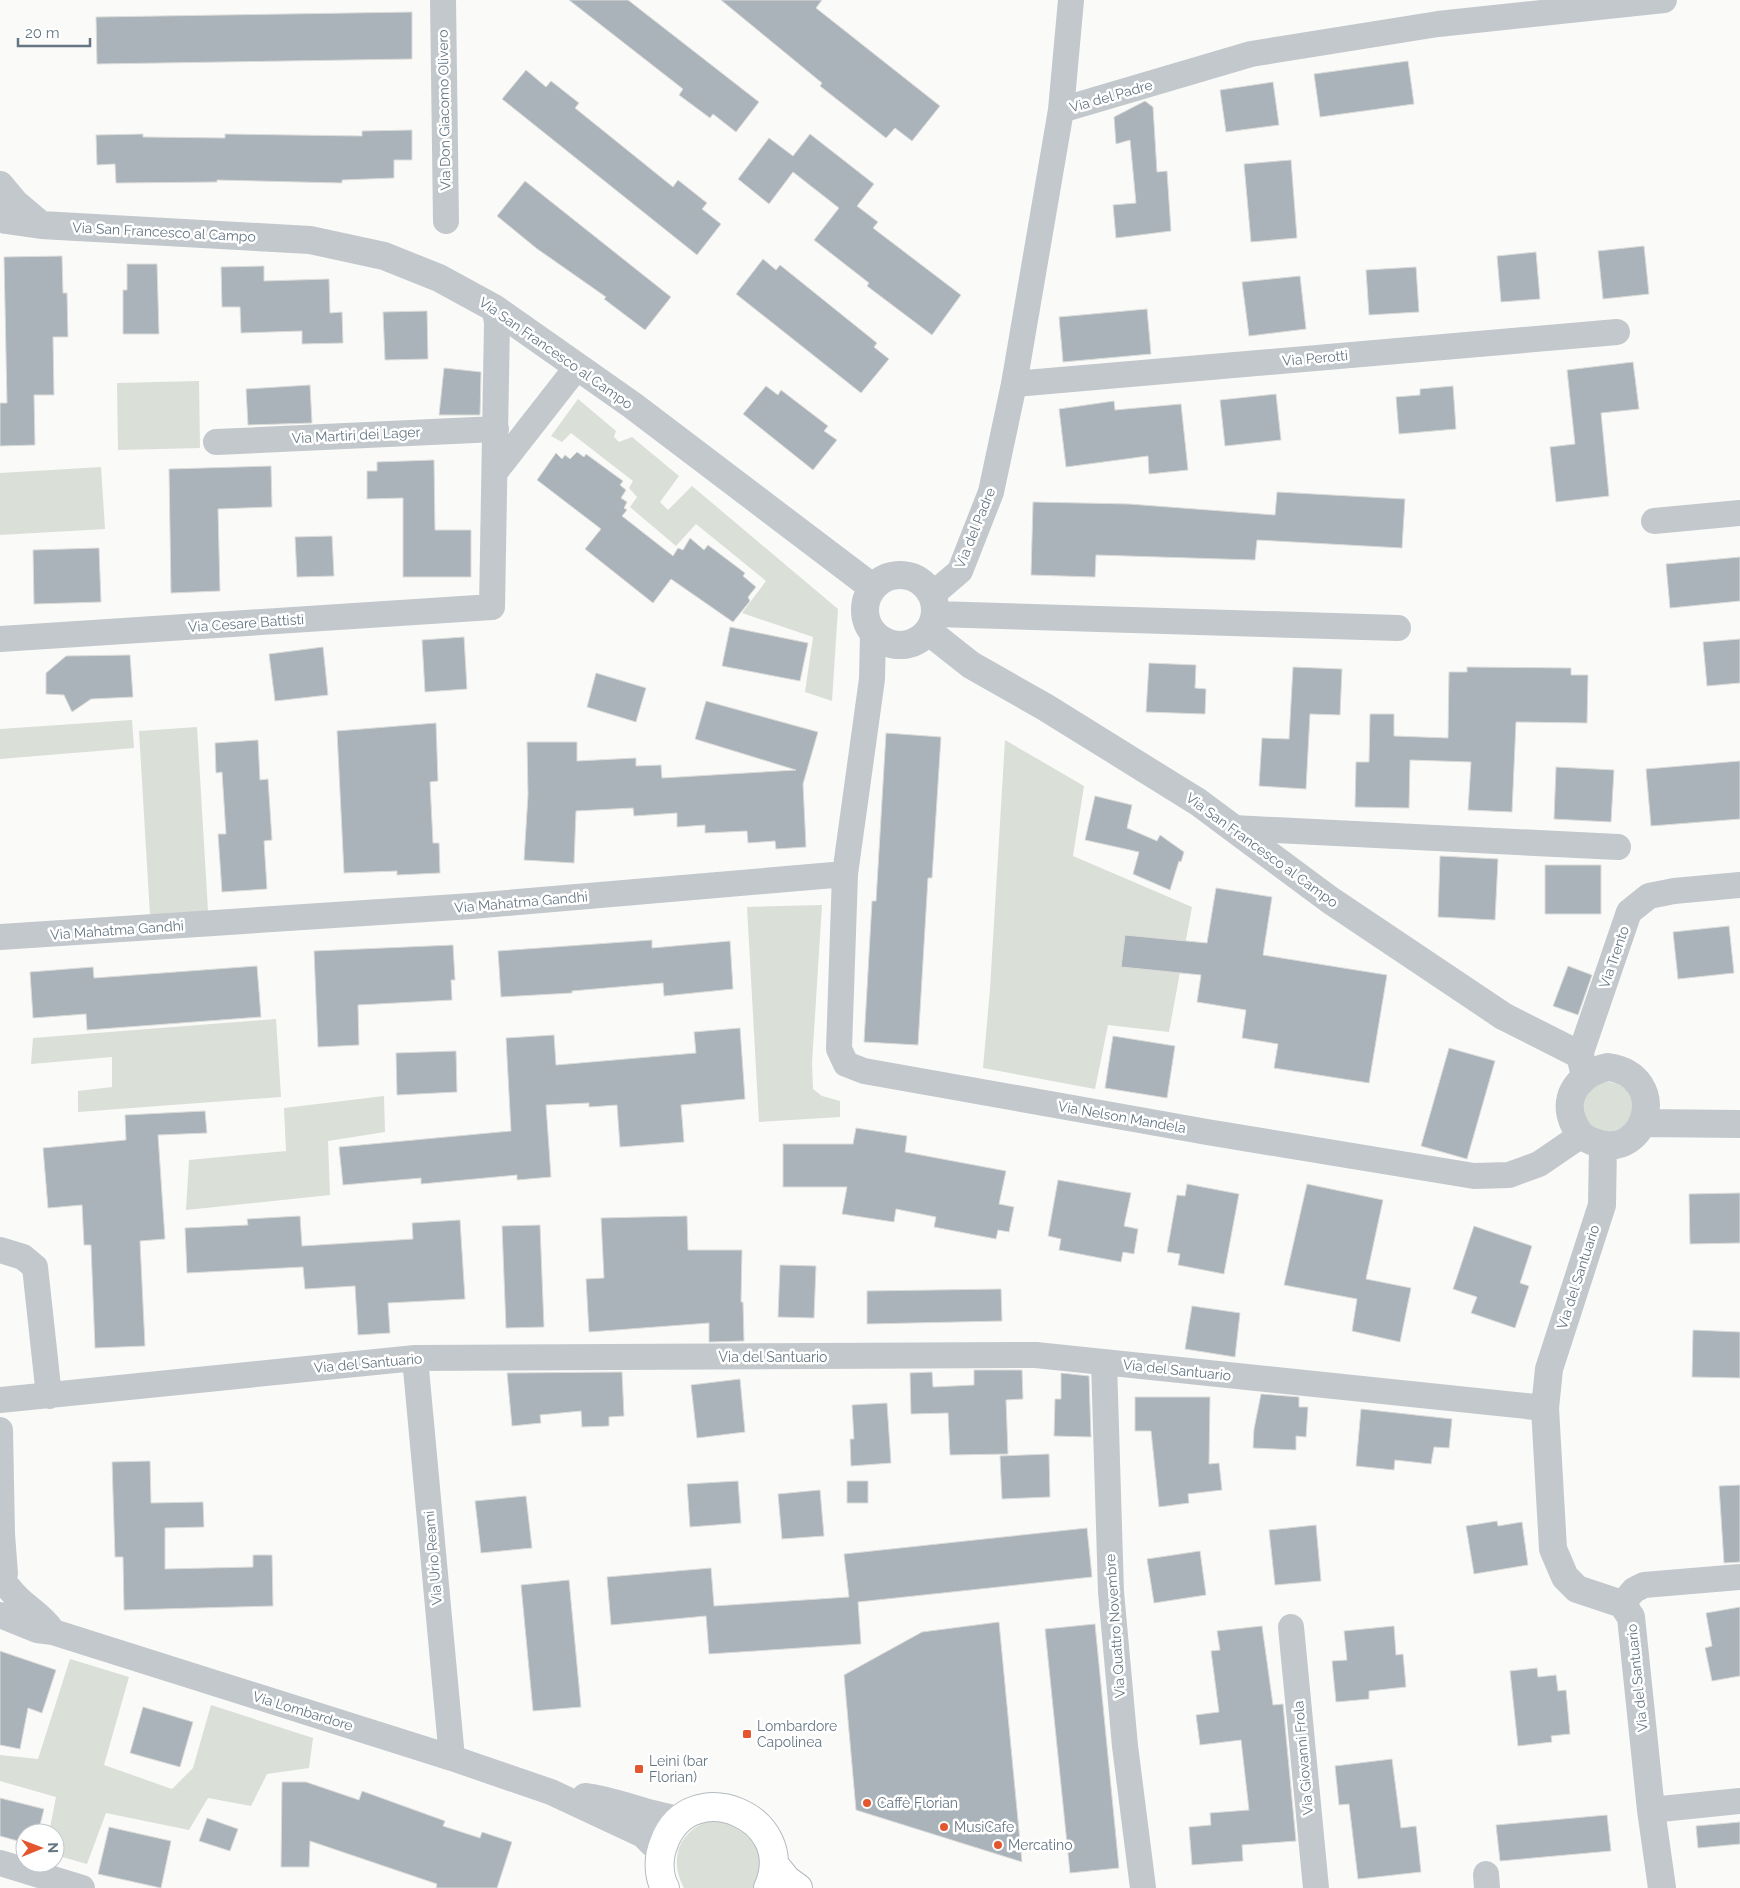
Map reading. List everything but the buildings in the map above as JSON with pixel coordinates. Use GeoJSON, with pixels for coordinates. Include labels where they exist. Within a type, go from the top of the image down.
{"type":"FeatureCollection","features":[{"type":"Feature","properties":{"kind":"main road"},"geometry":{"type":"LineString","coordinates":[[662,1887],[659,1868],[660,1852],[666,1838],[681,1819],[699,1809],[717,1807],[734,1809],[750,1817],[763,1830],[772,1846],[771,1876],[787,1880],[798,1888]]}},
{"type":"Feature","properties":{"kind":"street","name":"Via Don Giacomo Olivero"},"geometry":{"type":"LineString","coordinates":[[443,0],[446,221]]}},
{"type":"Feature","properties":{"kind":"street"},"geometry":{"type":"LineString","coordinates":[[1061,110],[1071,0]]}},
{"type":"Feature","properties":{"kind":"street","name":"Via del Padre"},"geometry":{"type":"LineString","coordinates":[[932,613],[960,571],[991,492],[1014,384],[1061,110],[1251,54],[1438,24],[1664,0]]}},
{"type":"Feature","properties":{"kind":"street"},"geometry":{"type":"LineString","coordinates":[[0,185],[15,202],[41,225]]}},
{"type":"Feature","properties":{"kind":"street","name":"Via San Francesco al Campo"},"geometry":{"type":"LineString","coordinates":[[0,215],[6,220],[41,225],[310,240],[384,256],[439,278],[494,308],[577,367],[725,474],[872,587]]}},
{"type":"Feature","properties":{"kind":"street"},"geometry":{"type":"LineString","coordinates":[[494,308],[497,322],[495,472]]}},
{"type":"Feature","properties":{"kind":"street","name":"Via Perotti"},"geometry":{"type":"LineString","coordinates":[[1014,384],[1617,332]]}},
{"type":"Feature","properties":{"kind":"street"},"geometry":{"type":"LineString","coordinates":[[495,472],[577,367]]}},
{"type":"Feature","properties":{"kind":"street","name":"Via Martiri dei Lager"},"geometry":{"type":"LineString","coordinates":[[216,442],[496,429]]}},
{"type":"Feature","properties":{"kind":"street","name":"Via Cesare Battisti"},"geometry":{"type":"LineString","coordinates":[[0,639],[492,607],[495,472]]}},
{"type":"Feature","properties":{"kind":"street"},"geometry":{"type":"LineString","coordinates":[[1654,521],[1740,513]]}},
{"type":"Feature","properties":{"kind":"street"},"geometry":{"type":"LineString","coordinates":[[892,574],[904,574],[921,581],[932,613],[912,643],[883,639],[868,626],[864,606],[872,587],[881,579],[892,574]]}},
{"type":"Feature","properties":{"kind":"street"},"geometry":{"type":"LineString","coordinates":[[932,613],[1398,628]]}},
{"type":"Feature","properties":{"kind":"street","name":"Via San Francesco al Campo"},"geometry":{"type":"LineString","coordinates":[[932,613],[972,665],[1045,707],[1198,802],[1330,900],[1503,1016],[1582,1066]]}},
{"type":"Feature","properties":{"kind":"street"},"geometry":{"type":"LineString","coordinates":[[845,874],[872,679],[883,639]]}},
{"type":"Feature","properties":{"kind":"street"},"geometry":{"type":"LineString","coordinates":[[1233,828],[1618,847]]}},
{"type":"Feature","properties":{"kind":"street","name":"Via Mahatma Gandhi"},"geometry":{"type":"LineString","coordinates":[[0,937],[472,906],[845,874]]}},
{"type":"Feature","properties":{"kind":"street","name":"Via Nelson Mandela"},"geometry":{"type":"LineString","coordinates":[[845,874],[839,1049],[846,1064],[864,1071],[1207,1132],[1474,1176],[1509,1175],[1539,1164],[1591,1140]]}},
{"type":"Feature","properties":{"kind":"street","name":"Via Trento"},"geometry":{"type":"LineString","coordinates":[[1582,1066],[1629,912],[1649,896],[1674,891],[1740,885]]}},
{"type":"Feature","properties":{"kind":"street"},"geometry":{"type":"LineString","coordinates":[[1582,1066],[1595,1070],[1608,1067],[1631,1074],[1640,1084],[1646,1097],[1647,1107],[1644,1123],[1628,1140],[1615,1145],[1591,1140],[1572,1120],[1570,1106],[1572,1093],[1578,1082],[1582,1066]]}},
{"type":"Feature","properties":{"kind":"street"},"geometry":{"type":"LineString","coordinates":[[1644,1123],[1740,1124]]}},
{"type":"Feature","properties":{"kind":"street","name":"Via del Santuario"},"geometry":{"type":"LineString","coordinates":[[1591,1140],[1602,1205],[1550,1369],[1544,1408],[1553,1549],[1565,1577],[1577,1589],[1622,1604],[1631,1617],[1651,1810]]}},
{"type":"Feature","properties":{"kind":"street"},"geometry":{"type":"LineString","coordinates":[[0,1250],[23,1257],[35,1267],[48,1396]]}},
{"type":"Feature","properties":{"kind":"street","name":"Via del Santuario"},"geometry":{"type":"LineString","coordinates":[[0,1400],[415,1358],[1036,1355],[1544,1408]]}},
{"type":"Feature","properties":{"kind":"street","name":"Via Urio Reami"},"geometry":{"type":"LineString","coordinates":[[415,1358],[452,1758]]}},
{"type":"Feature","properties":{"kind":"street","name":"Via Quattro Novembre"},"geometry":{"type":"LineString","coordinates":[[1104,1362],[1111,1592],[1124,1746],[1143,1888]]}},
{"type":"Feature","properties":{"kind":"street"},"geometry":{"type":"LineString","coordinates":[[0,1430],[1,1536],[4,1585]]}},
{"type":"Feature","properties":{"kind":"street"},"geometry":{"type":"LineString","coordinates":[[1622,1604],[1634,1590],[1644,1585],[1740,1577]]}},
{"type":"Feature","properties":{"kind":"street","name":"Via Lombardore"},"geometry":{"type":"LineString","coordinates":[[4,1585],[30,1610],[46,1621],[54,1632]]}},
{"type":"Feature","properties":{"kind":"street","name":"Via Lombardore"},"geometry":{"type":"LineString","coordinates":[[0,1615],[37,1630],[54,1632],[452,1758],[551,1792],[643,1835],[660,1852]]}},
{"type":"Feature","properties":{"kind":"street","name":"Via Giovanni Frola"},"geometry":{"type":"LineString","coordinates":[[1291,1627],[1316,1888]]}},
{"type":"Feature","properties":{"kind":"street","name":"Via Lombardore"},"geometry":{"type":"LineString","coordinates":[[551,1792],[603,1798],[663,1817],[681,1819]]}},
{"type":"Feature","properties":{"kind":"street"},"geometry":{"type":"LineString","coordinates":[[1662,1888],[1651,1810],[1740,1801]]}},
{"type":"Feature","properties":{"kind":"street"},"geometry":{"type":"LineString","coordinates":[[0,1863],[82,1888]]}},
{"type":"Feature","properties":{"kind":"shaded area"},"geometry":{"type":"Polygon","coordinates":[[[199,381],[200,448],[118,450],[117,383],[199,381]]]}},
{"type":"Feature","properties":{"kind":"shaded area"},"geometry":{"type":"Polygon","coordinates":[[[578,399],[616,431],[614,437],[619,442],[632,437],[679,476],[660,502],[668,510],[692,486],[838,609],[832,701],[805,692],[813,637],[742,613],[766,581],[696,524],[676,546],[630,507],[637,497],[629,488],[633,481],[571,433],[562,442],[551,436],[578,399]]]}},
{"type":"Feature","properties":{"kind":"shaded area"},"geometry":{"type":"Polygon","coordinates":[[[101,467],[105,529],[0,535],[0,473],[101,467]]]}},
{"type":"Feature","properties":{"kind":"shaded area"},"geometry":{"type":"Polygon","coordinates":[[[132,720],[134,748],[0,759],[0,729],[132,720]]]}},
{"type":"Feature","properties":{"kind":"shaded area"},"geometry":{"type":"Polygon","coordinates":[[[197,727],[208,911],[150,915],[139,731],[197,727]]]}},
{"type":"Feature","properties":{"kind":"shaded area"},"geometry":{"type":"Polygon","coordinates":[[[1005,740],[1084,786],[1073,856],[1192,907],[1169,1032],[1108,1025],[1095,1089],[983,1068],[990,989],[1005,740]]]}},
{"type":"Feature","properties":{"kind":"shaded area"},"geometry":{"type":"Polygon","coordinates":[[[822,905],[812,1063],[813,1089],[822,1096],[840,1101],[840,1117],[759,1122],[747,907],[822,905]]]}},
{"type":"Feature","properties":{"kind":"shaded area"},"geometry":{"type":"Polygon","coordinates":[[[276,1019],[281,1097],[78,1112],[78,1091],[112,1087],[112,1057],[31,1064],[33,1038],[276,1019]]]}},
{"type":"Feature","properties":{"kind":"shaded area"},"geometry":{"type":"Polygon","coordinates":[[[1603,1082],[1613,1082],[1626,1089],[1633,1102],[1633,1112],[1626,1125],[1613,1132],[1603,1132],[1594,1128],[1587,1121],[1583,1112],[1583,1102],[1587,1093],[1594,1086],[1603,1082]]]}},
{"type":"Feature","properties":{"kind":"shaded area"},"geometry":{"type":"Polygon","coordinates":[[[384,1096],[385,1132],[328,1141],[330,1195],[186,1210],[189,1160],[286,1151],[284,1108],[384,1096]]]}},
{"type":"Feature","properties":{"kind":"shaded area"},"geometry":{"type":"Polygon","coordinates":[[[70,1659],[129,1677],[104,1765],[172,1789],[193,1768],[211,1705],[313,1738],[309,1768],[267,1774],[251,1806],[208,1798],[189,1830],[106,1813],[87,1864],[65,1858],[65,1823],[51,1823],[56,1797],[0,1781],[0,1755],[38,1759],[70,1659]]]}},
{"type":"Feature","properties":{"kind":"shaded area"},"geometry":{"type":"Polygon","coordinates":[[[714,1819],[739,1824],[762,1852],[756,1888],[684,1888],[677,1865],[680,1845],[693,1830],[714,1819]]]}},
{"type":"Feature","properties":{"kind":"place","name":"Lombardore Capolinea"},"geometry":{"type":"Point","coordinates":[747,1734]}},
{"type":"Feature","properties":{"kind":"place","name":"Leini (bar Florian)"},"geometry":{"type":"Point","coordinates":[639,1769]}},
{"type":"Feature","properties":{"kind":"place","name":"Caffè Florian"},"geometry":{"type":"Point","coordinates":[867,1803]}},
{"type":"Feature","properties":{"kind":"place","name":"MusiCafe"},"geometry":{"type":"Point","coordinates":[944,1827]}},
{"type":"Feature","properties":{"kind":"place","name":"Mercatino"},"geometry":{"type":"Point","coordinates":[998,1845]}}]}
